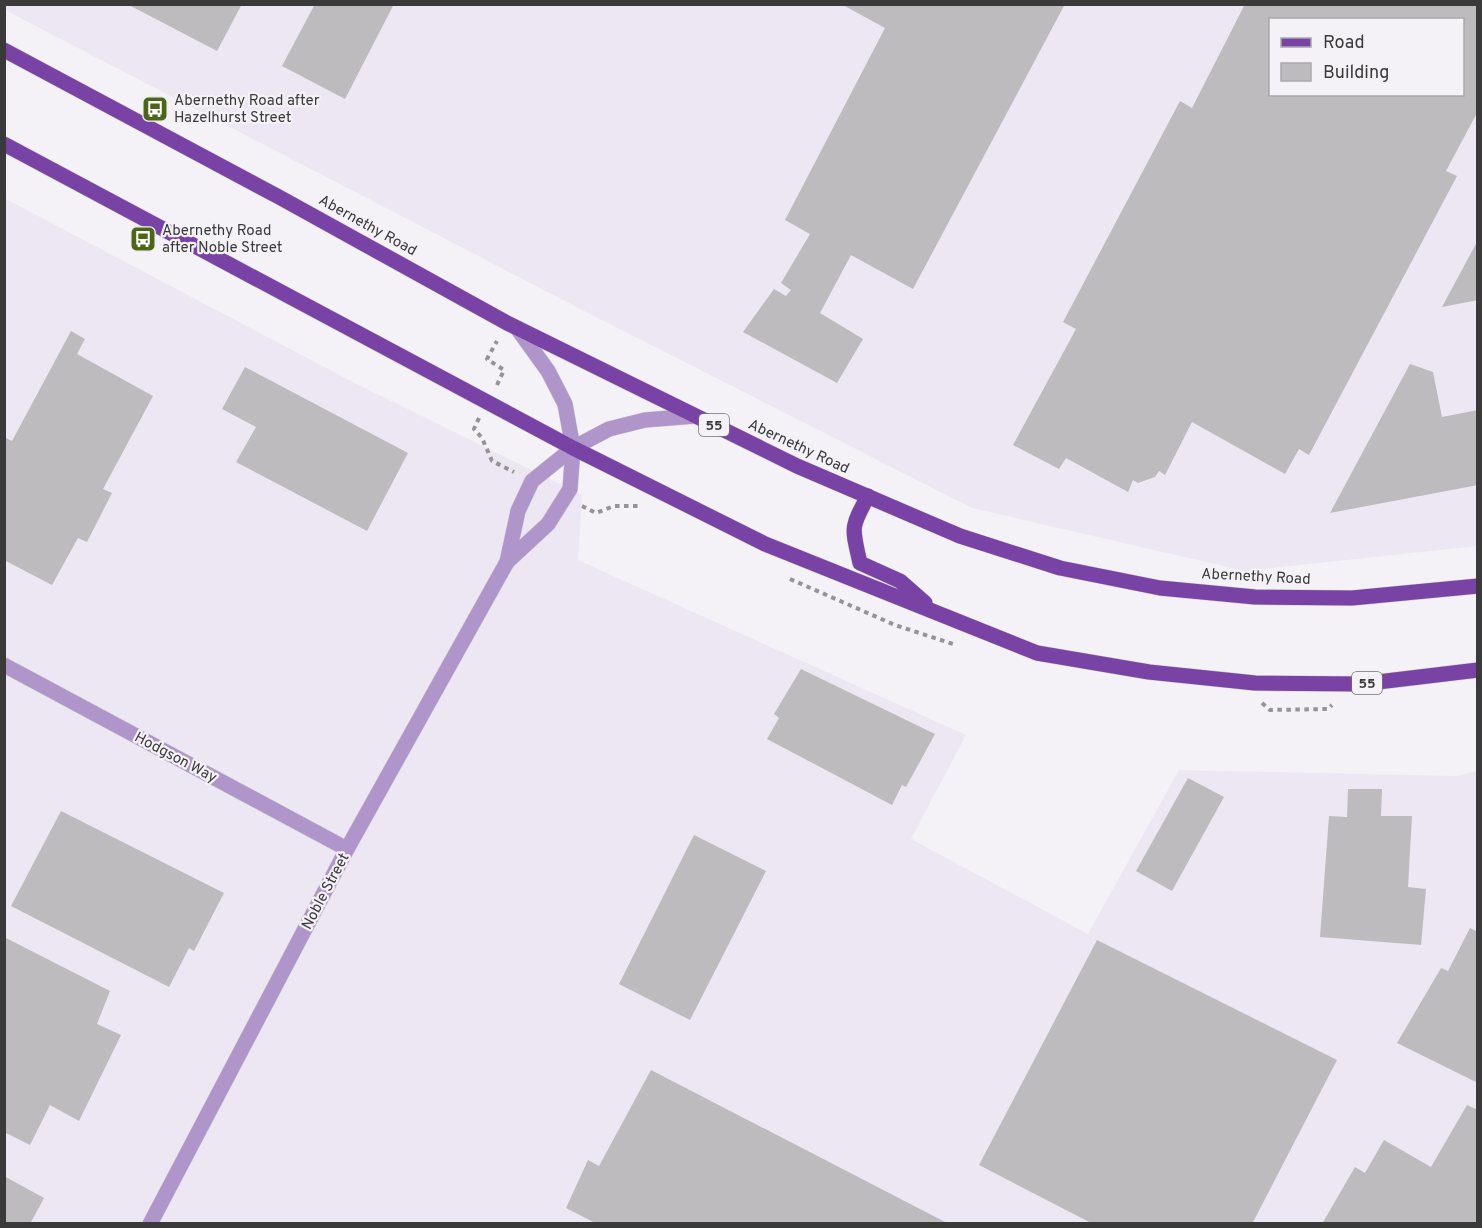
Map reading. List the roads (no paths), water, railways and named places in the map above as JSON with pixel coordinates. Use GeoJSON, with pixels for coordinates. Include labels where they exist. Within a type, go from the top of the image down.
{"type":"FeatureCollection","features":[{"type":"Feature","properties":{"kind":"main road","name":"Abernethy Road"},"geometry":{"type":"LineString","coordinates":[[4,50],[289,202],[512,326],[797,466],[960,536],[1049,564],[1160,588],[1255,597],[1352,598],[1478,586]]}},
{"type":"Feature","properties":{"kind":"main road","name":"55"},"geometry":{"type":"LineString","coordinates":[[4,144],[573,448],[765,544],[1036,652],[1149,672],[1255,683],[1361,684],[1478,670]]}},
{"type":"Feature","properties":{"kind":"main road"},"geometry":{"type":"LineString","coordinates":[[868,496],[855,518],[852,530],[860,562],[900,581],[932,609]]}},
{"type":"Feature","properties":{"kind":"street","name":"Noble Street"},"geometry":{"type":"LineString","coordinates":[[507,562],[548,524],[570,489],[573,448],[565,405],[548,371],[512,326]]}},
{"type":"Feature","properties":{"kind":"street","name":"Noble Street"},"geometry":{"type":"LineString","coordinates":[[150,1224],[347,849],[507,562],[518,511],[532,481],[573,448],[609,429],[645,420],[695,416]]}},
{"type":"Feature","properties":{"kind":"street","name":"Hodgson Way"},"geometry":{"type":"LineString","coordinates":[[4,665],[347,849]]}},
{"type":"Feature","properties":{"kind":"place","name":"Abernethy Road after Hazelhurst Street"},"geometry":{"type":"Point","coordinates":[155,109]}},
{"type":"Feature","properties":{"kind":"place","name":"Abernethy Road after Noble Street"},"geometry":{"type":"Point","coordinates":[143,239]}}]}
